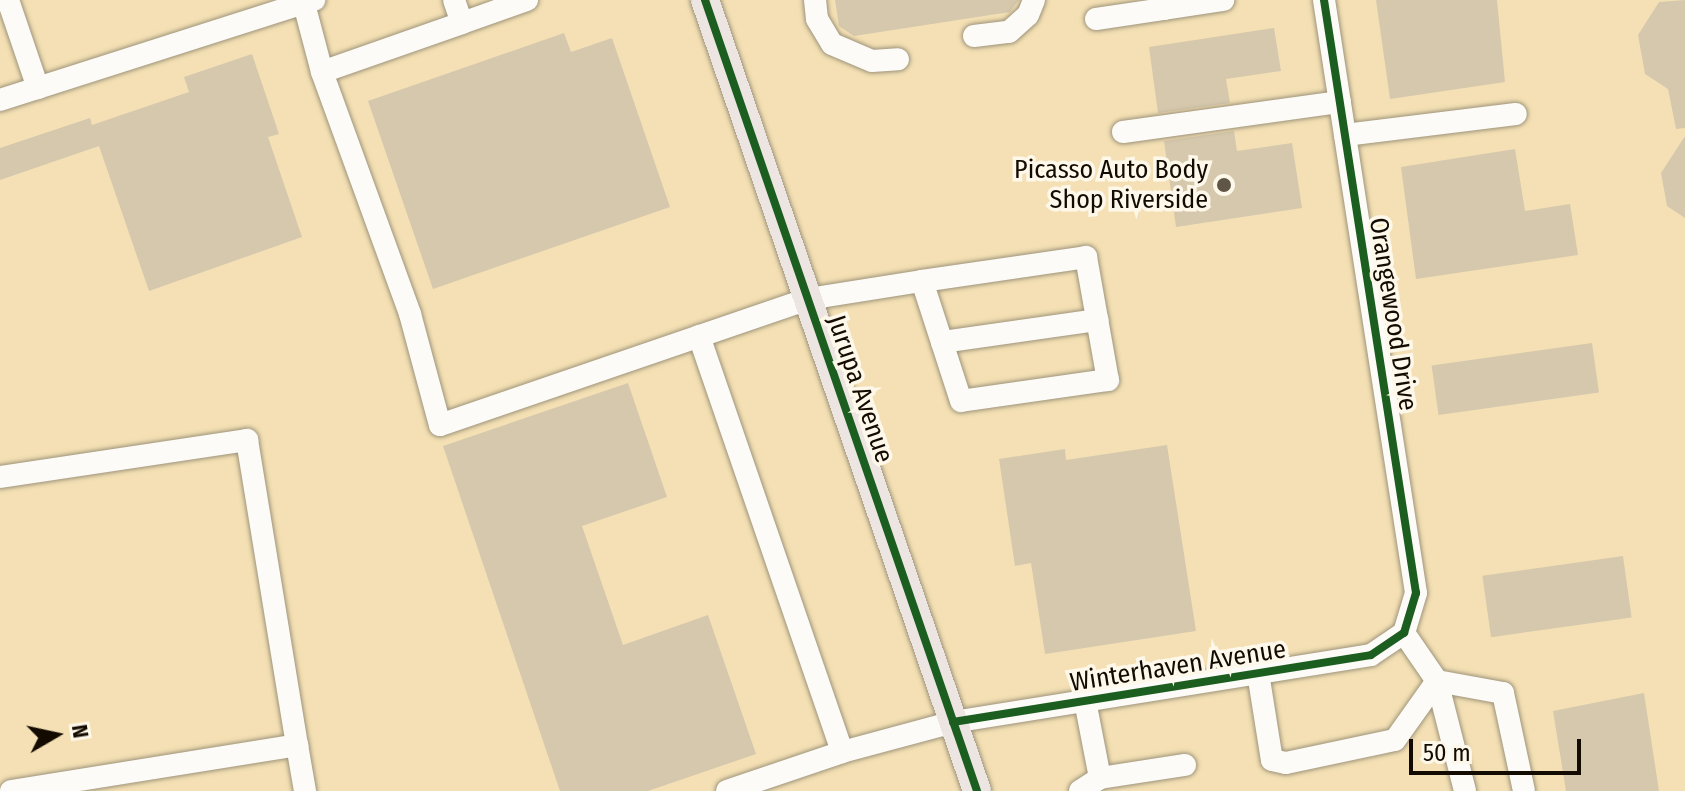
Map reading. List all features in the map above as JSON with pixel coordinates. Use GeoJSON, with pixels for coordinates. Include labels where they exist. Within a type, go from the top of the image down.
{"type":"FeatureCollection","features":[{"type":"Feature","properties":{"kind":"main road","name":"Jurupa Avenue"},"geometry":{"type":"LineString","coordinates":[[705,0],[977,791]]}},
{"type":"Feature","properties":{"kind":"street"},"geometry":{"type":"LineString","coordinates":[[8,0],[38,88]]}},
{"type":"Feature","properties":{"kind":"street"},"geometry":{"type":"LineString","coordinates":[[454,0],[462,23]]}},
{"type":"Feature","properties":{"kind":"street"},"geometry":{"type":"LineString","coordinates":[[322,72],[527,0]]}},
{"type":"Feature","properties":{"kind":"street"},"geometry":{"type":"LineString","coordinates":[[815,0],[817,19],[832,44],[872,61],[898,59]]}},
{"type":"Feature","properties":{"kind":"street"},"geometry":{"type":"LineString","coordinates":[[974,36],[1009,32],[1028,15],[1034,0]]}},
{"type":"Feature","properties":{"kind":"street"},"geometry":{"type":"LineString","coordinates":[[1096,19],[1164,5],[1223,0]]}},
{"type":"Feature","properties":{"kind":"street","name":"Orangewood Drive"},"geometry":{"type":"LineString","coordinates":[[1324,0],[1416,593],[1404,633]]}},
{"type":"Feature","properties":{"kind":"street"},"geometry":{"type":"LineString","coordinates":[[0,100],[307,1],[322,72],[410,314],[440,425],[808,299],[922,281],[1086,257],[1108,380],[961,401],[922,281]]}},
{"type":"Feature","properties":{"kind":"street"},"geometry":{"type":"LineString","coordinates":[[1123,132],[1340,102]]}},
{"type":"Feature","properties":{"kind":"street"},"geometry":{"type":"LineString","coordinates":[[1345,135],[1516,114]]}},
{"type":"Feature","properties":{"kind":"street"},"geometry":{"type":"LineString","coordinates":[[942,342],[1097,320]]}},
{"type":"Feature","properties":{"kind":"street"},"geometry":{"type":"LineString","coordinates":[[699,336],[842,752]]}},
{"type":"Feature","properties":{"kind":"street"},"geometry":{"type":"LineString","coordinates":[[0,477],[247,440],[305,791]]}},
{"type":"Feature","properties":{"kind":"street"},"geometry":{"type":"LineString","coordinates":[[1404,633],[1437,681],[1465,791]]}},
{"type":"Feature","properties":{"kind":"street","name":"Winterhaven Avenue"},"geometry":{"type":"LineString","coordinates":[[727,791],[842,752],[953,722],[1371,655],[1404,633]]}},
{"type":"Feature","properties":{"kind":"street"},"geometry":{"type":"LineString","coordinates":[[1258,673],[1272,760],[1286,763],[1395,740],[1437,681]]}},
{"type":"Feature","properties":{"kind":"street"},"geometry":{"type":"LineString","coordinates":[[1437,681],[1503,693],[1524,791]]}},
{"type":"Feature","properties":{"kind":"street"},"geometry":{"type":"LineString","coordinates":[[1085,701],[1100,778]]}},
{"type":"Feature","properties":{"kind":"street"},"geometry":{"type":"LineString","coordinates":[[11,791],[297,745]]}},
{"type":"Feature","properties":{"kind":"street"},"geometry":{"type":"LineString","coordinates":[[1080,791],[1100,778],[1185,765]]}},
{"type":"Feature","properties":{"kind":"shaded area"},"geometry":{"type":"Polygon","coordinates":[[[0,0],[1685,0],[1685,791],[0,791],[0,0]]]}},
{"type":"Feature","properties":{"kind":"building"},"geometry":{"type":"Polygon","coordinates":[[[835,0],[1019,0],[1010,12],[854,36],[839,26],[835,0]]]}},
{"type":"Feature","properties":{"kind":"building"},"geometry":{"type":"Polygon","coordinates":[[[1376,0],[1497,0],[1505,82],[1390,99],[1376,0]]]}},
{"type":"Feature","properties":{"kind":"building"},"geometry":{"type":"Polygon","coordinates":[[[1685,0],[1685,128],[1676,129],[1668,89],[1645,74],[1638,35],[1659,2],[1685,0]]]}},
{"type":"Feature","properties":{"kind":"building"},"geometry":{"type":"Polygon","coordinates":[[[1274,28],[1281,71],[1226,79],[1230,103],[1158,113],[1149,47],[1274,28]]]}},
{"type":"Feature","properties":{"kind":"building"},"geometry":{"type":"Polygon","coordinates":[[[564,33],[571,52],[612,38],[670,207],[433,289],[368,101],[564,33]]]}},
{"type":"Feature","properties":{"kind":"building"},"geometry":{"type":"Polygon","coordinates":[[[252,54],[279,134],[268,137],[302,237],[149,291],[99,146],[0,180],[0,148],[90,118],[92,125],[189,92],[184,77],[252,54]]]}},
{"type":"Feature","properties":{"kind":"building"},"geometry":{"type":"Polygon","coordinates":[[[1234,131],[1237,151],[1292,143],[1302,208],[1176,227],[1164,141],[1234,131]]]}},
{"type":"Feature","properties":{"kind":"building"},"geometry":{"type":"Polygon","coordinates":[[[1685,136],[1685,218],[1667,206],[1661,173],[1685,136]]]}},
{"type":"Feature","properties":{"kind":"building"},"geometry":{"type":"Polygon","coordinates":[[[1515,149],[1525,211],[1570,204],[1578,255],[1416,279],[1401,167],[1515,149]]]}},
{"type":"Feature","properties":{"kind":"building"},"geometry":{"type":"Polygon","coordinates":[[[1592,343],[1599,393],[1439,415],[1432,366],[1592,343]]]}},
{"type":"Feature","properties":{"kind":"building"},"geometry":{"type":"Polygon","coordinates":[[[628,383],[667,497],[582,526],[623,645],[708,615],[756,754],[648,791],[560,791],[443,446],[628,383]]]}},
{"type":"Feature","properties":{"kind":"building"},"geometry":{"type":"Polygon","coordinates":[[[1167,445],[1196,631],[1045,654],[1031,563],[1015,566],[999,459],[1065,449],[1066,460],[1167,445]]]}},
{"type":"Feature","properties":{"kind":"building"},"geometry":{"type":"Polygon","coordinates":[[[1623,556],[1632,617],[1491,637],[1482,576],[1623,556]]]}},
{"type":"Feature","properties":{"kind":"building"},"geometry":{"type":"Polygon","coordinates":[[[1644,693],[1659,791],[1566,791],[1553,711],[1644,693]]]}},
{"type":"Feature","properties":{"kind":"cycle path"},"geometry":{"type":"LineString","coordinates":[[705,0],[977,791]]}},
{"type":"Feature","properties":{"kind":"cycle path"},"geometry":{"type":"LineString","coordinates":[[953,722],[1371,655],[1404,633],[1416,593],[1324,0]]}},
{"type":"Feature","properties":{"kind":"place","name":"Picasso Auto Body Shop Riverside"},"geometry":{"type":"Point","coordinates":[1224,185]}}]}
